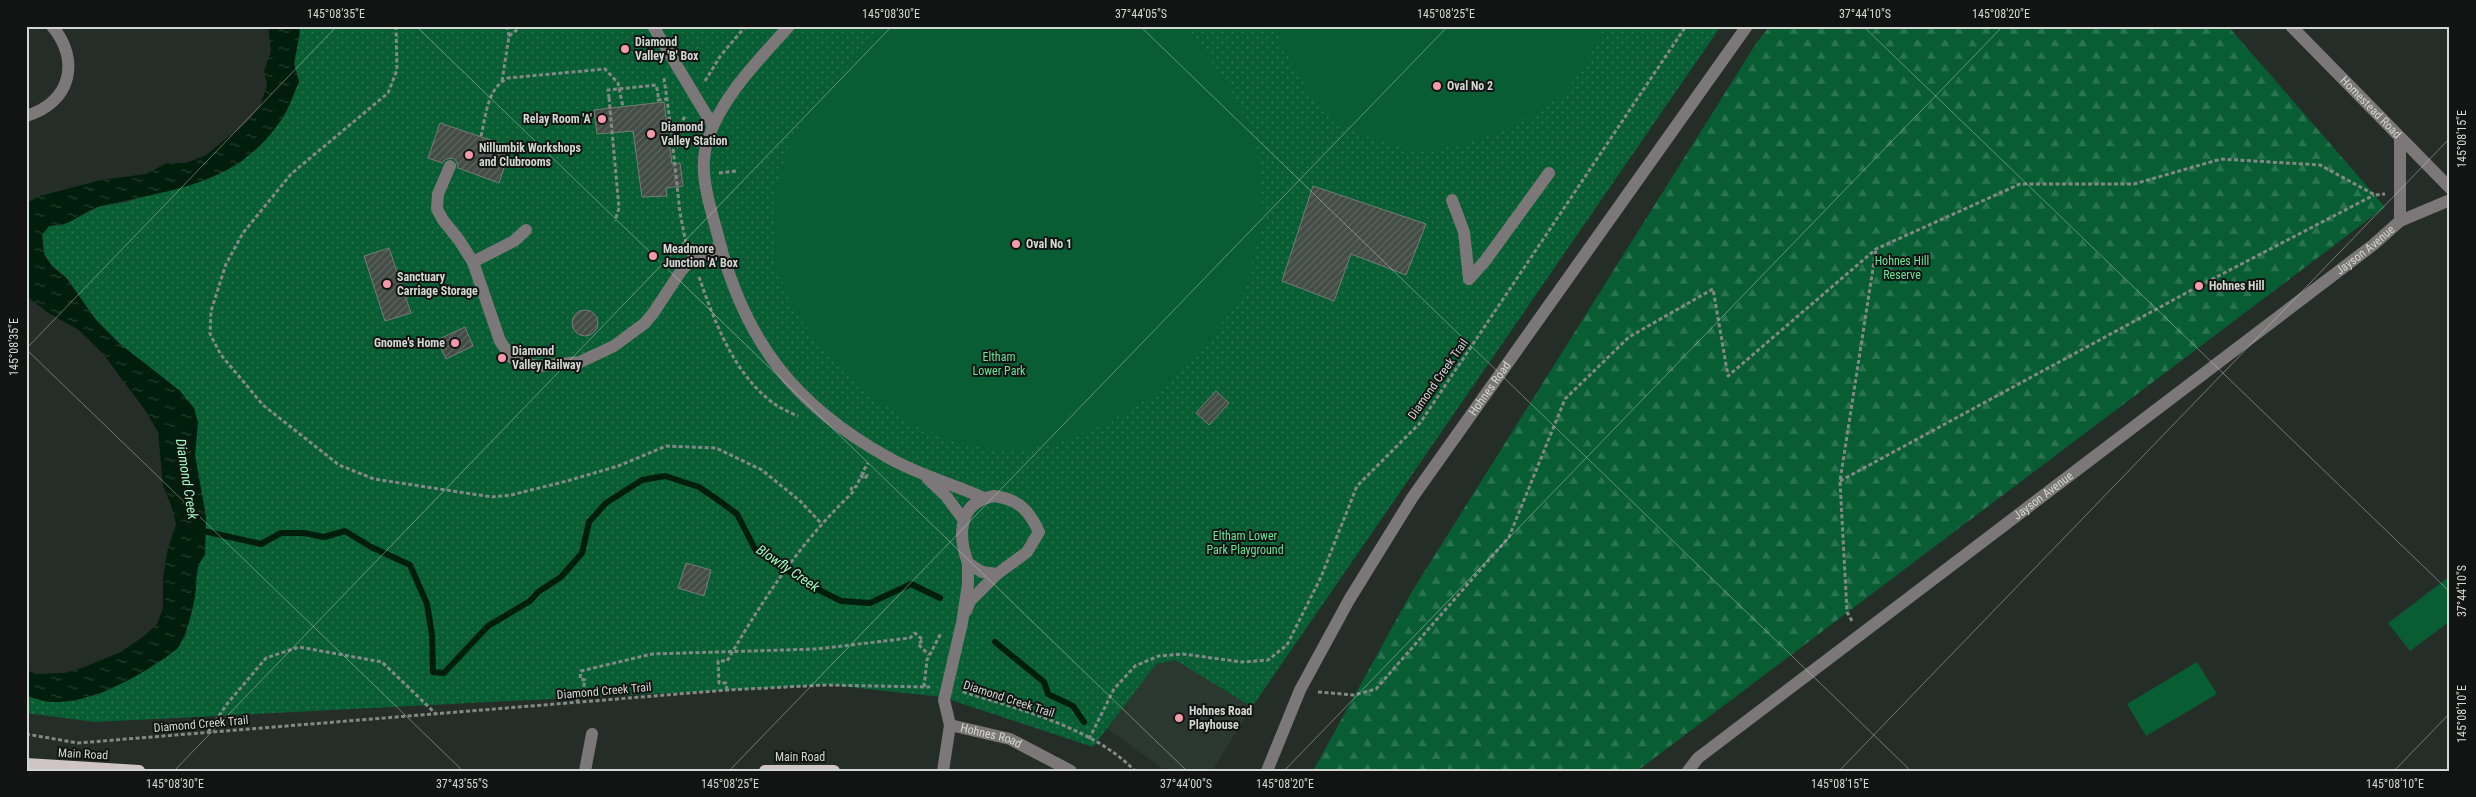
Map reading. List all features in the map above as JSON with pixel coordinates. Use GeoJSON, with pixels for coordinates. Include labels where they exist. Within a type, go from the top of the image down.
{"type":"FeatureCollection","features":[{"type":"Feature","properties":{"kind":"main road","name":"Main Road"},"geometry":{"type":"LineString","coordinates":[[26,764],[139,771]]}},
{"type":"Feature","properties":{"kind":"main road","name":"Main Road"},"geometry":{"type":"LineString","coordinates":[[765,771],[834,771]]}},
{"type":"Feature","properties":{"kind":"street"},"geometry":{"type":"LineString","coordinates":[[26,116],[50,105],[66,82],[69,71],[69,58],[60,35],[52,26]]}},
{"type":"Feature","properties":{"kind":"street"},"geometry":{"type":"LineString","coordinates":[[653,26],[713,126]]}},
{"type":"Feature","properties":{"kind":"street"},"geometry":{"type":"LineString","coordinates":[[789,26],[746,75],[713,126],[706,147],[704,174],[721,247],[737,296],[748,320],[777,367],[796,390],[815,408],[846,432],[891,459],[984,498]]}},
{"type":"Feature","properties":{"kind":"street","name":"Hohnes Road"},"geometry":{"type":"LineString","coordinates":[[1267,771],[1300,690],[1349,600],[1412,498],[1747,26]]}},
{"type":"Feature","properties":{"kind":"street","name":"Homestead Road"},"geometry":{"type":"LineString","coordinates":[[2291,26],[2450,188]]}},
{"type":"Feature","properties":{"kind":"street","name":"Jayson Avenue"},"geometry":{"type":"LineString","coordinates":[[2400,139],[2400,221]]}},
{"type":"Feature","properties":{"kind":"street"},"geometry":{"type":"LineString","coordinates":[[450,166],[438,194],[437,209],[473,262],[500,341],[511,357],[521,363],[539,366],[580,362],[614,346],[644,323],[654,312],[689,262],[721,247]]}},
{"type":"Feature","properties":{"kind":"street"},"geometry":{"type":"LineString","coordinates":[[1452,200],[1464,232],[1469,279],[1485,261],[1549,173]]}},
{"type":"Feature","properties":{"kind":"street","name":"Jayson Avenue"},"geometry":{"type":"LineString","coordinates":[[1688,771],[1698,758],[2373,245],[2400,221],[2450,200]]}},
{"type":"Feature","properties":{"kind":"street"},"geometry":{"type":"LineString","coordinates":[[473,262],[514,241],[526,230]]}},
{"type":"Feature","properties":{"kind":"street"},"geometry":{"type":"LineString","coordinates":[[923,474],[946,496],[963,519],[965,555],[968,563],[968,584],[962,622],[944,700],[950,725]]}},
{"type":"Feature","properties":{"kind":"street"},"geometry":{"type":"LineString","coordinates":[[962,622],[970,601],[997,574],[1027,552],[1038,532],[1030,515],[1009,498],[994,496],[984,498],[972,505],[963,519]]}},
{"type":"Feature","properties":{"kind":"street"},"geometry":{"type":"LineString","coordinates":[[968,563],[982,572],[997,574]]}},
{"type":"Feature","properties":{"kind":"street","name":"Hohnes Road"},"geometry":{"type":"LineString","coordinates":[[942,771],[950,725],[1010,739],[1071,771]]}},
{"type":"Feature","properties":{"kind":"street"},"geometry":{"type":"LineString","coordinates":[[584,771],[592,734]]}},
{"type":"Feature","properties":{"kind":"path"},"geometry":{"type":"LineString","coordinates":[[396,26],[397,70],[388,93],[282,183],[244,233],[226,264],[211,311],[210,334],[221,355],[256,398],[295,433],[339,464],[374,479],[492,497],[511,495],[567,481],[618,466],[666,446],[716,448],[762,470],[800,501],[821,523]]}},
{"type":"Feature","properties":{"kind":"path"},"geometry":{"type":"LineString","coordinates":[[502,81],[509,36],[507,26]]}},
{"type":"Feature","properties":{"kind":"path"},"geometry":{"type":"LineString","coordinates":[[509,36],[522,26]]}},
{"type":"Feature","properties":{"kind":"path","name":"Diamond Creek Trail"},"geometry":{"type":"LineString","coordinates":[[26,734],[78,743],[727,690],[826,685],[946,689],[1044,718],[1089,739],[1114,689],[1135,666],[1159,656],[1183,654],[1242,662],[1268,660],[1287,645],[1321,577],[1357,486],[1420,423],[1686,26]]}},
{"type":"Feature","properties":{"kind":"path"},"geometry":{"type":"LineString","coordinates":[[671,130],[664,81],[672,58]]}},
{"type":"Feature","properties":{"kind":"path"},"geometry":{"type":"LineString","coordinates":[[481,136],[492,92],[502,81],[508,78],[605,68],[618,83],[623,107]]}},
{"type":"Feature","properties":{"kind":"path"},"geometry":{"type":"LineString","coordinates":[[615,221],[620,208],[608,90],[656,85],[658,100],[666,99]]}},
{"type":"Feature","properties":{"kind":"path"},"geometry":{"type":"LineString","coordinates":[[1300,690],[1354,695],[1376,689],[1509,537],[1565,399],[1629,337],[1713,290],[1728,376],[1876,249],[2020,184],[2134,184],[2221,160],[2320,165],[2375,195]]}},
{"type":"Feature","properties":{"kind":"path"},"geometry":{"type":"LineString","coordinates":[[716,173],[736,171]]}},
{"type":"Feature","properties":{"kind":"path"},"geometry":{"type":"LineString","coordinates":[[676,173],[684,173]]}},
{"type":"Feature","properties":{"kind":"path"},"geometry":{"type":"LineString","coordinates":[[1840,481],[2199,286],[2375,195],[2401,192]]}},
{"type":"Feature","properties":{"kind":"path"},"geometry":{"type":"LineString","coordinates":[[1860,634],[1848,612],[1840,481],[1876,249]]}},
{"type":"Feature","properties":{"kind":"path"},"geometry":{"type":"LineString","coordinates":[[727,690],[726,683],[719,683],[718,661],[727,661],[774,585],[798,551],[821,523],[854,491],[851,489],[853,486],[856,487],[860,476],[865,479],[867,475],[862,473],[869,459]]}},
{"type":"Feature","properties":{"kind":"path"},"geometry":{"type":"LineString","coordinates":[[577,702],[579,691],[583,691],[585,680],[580,679],[581,671],[652,654],[816,649],[910,638],[915,633],[923,640],[918,644],[930,656]]}},
{"type":"Feature","properties":{"kind":"path"},"geometry":{"type":"LineString","coordinates":[[208,732],[227,704],[266,658],[299,647],[382,662],[436,714]]}},
{"type":"Feature","properties":{"kind":"path"},"geometry":{"type":"LineString","coordinates":[[1089,739],[1120,755],[1135,771]]}},
{"type":"Feature","properties":{"kind":"shaded area","name":"Hohnes Road Playhouse"},"geometry":{"type":"Polygon","coordinates":[[[1175,660],[1252,707],[1212,771],[1166,771],[1106,728],[1156,664],[1175,660]]]}},
{"type":"Feature","properties":{"kind":"green space","name":"Eltham Lower Park"},"geometry":{"type":"Polygon","coordinates":[[[298,26],[1721,26],[1252,707],[1175,660],[1156,664],[1093,747],[942,697],[830,685],[95,722],[26,713],[26,696],[50,702],[74,701],[102,693],[167,657],[185,637],[195,595],[195,576],[206,517],[195,455],[198,422],[180,391],[120,344],[96,320],[67,278],[52,266],[44,254],[42,235],[49,226],[62,225],[100,206],[126,202],[223,172],[241,162],[266,139],[299,82],[294,64],[300,31],[298,26]]]}},
{"type":"Feature","properties":{"kind":"green space","name":"Oval No 1"},"geometry":{"type":"Polygon","coordinates":[[[887,26],[1179,26],[1210,59],[1238,101],[1257,149],[1264,221],[1245,290],[1204,348],[1147,399],[1105,424],[1061,442],[1027,449],[994,449],[957,442],[918,427],[862,390],[823,349],[795,311],[775,266],[774,197],[787,150],[813,104],[887,26]]]}},
{"type":"Feature","properties":{"kind":"green space","name":"Oval No 2"},"geometry":{"type":"Polygon","coordinates":[[[1274,26],[1604,26],[1592,51],[1576,77],[1553,102],[1522,121],[1487,136],[1452,146],[1425,150],[1398,146],[1370,138],[1336,120],[1307,88],[1274,26]]]}},
{"type":"Feature","properties":{"kind":"green space","name":"Hohnes Hill Reserve"},"geometry":{"type":"Polygon","coordinates":[[[1770,26],[2228,26],[2385,207],[1637,771],[1313,771],[1411,593],[1757,42],[1770,26]]]}},
{"type":"Feature","properties":{"kind":"green space"},"geometry":{"type":"Polygon","coordinates":[[[2450,576],[2450,621],[2410,651],[2388,623],[2450,576]]]}},
{"type":"Feature","properties":{"kind":"green space"},"geometry":{"type":"Polygon","coordinates":[[[2197,662],[2217,694],[2146,736],[2127,704],[2197,662]]]}},
{"type":"Feature","properties":{"kind":"water","name":"Diamond Creek"},"geometry":{"type":"Polygon","coordinates":[[[268,26],[298,26],[300,31],[294,64],[299,82],[288,109],[262,144],[242,160],[221,173],[176,189],[96,207],[69,222],[49,226],[42,235],[44,254],[52,266],[66,278],[96,320],[120,344],[180,391],[194,408],[198,422],[195,455],[206,517],[205,555],[199,564],[189,623],[178,648],[151,667],[119,685],[85,698],[53,702],[26,696],[26,670],[36,674],[64,673],[82,668],[121,652],[157,624],[163,608],[163,578],[167,552],[176,524],[163,486],[158,432],[145,410],[104,355],[79,330],[50,314],[26,296],[26,203],[40,196],[101,180],[146,174],[167,163],[186,163],[206,155],[248,121],[260,106],[267,85],[264,71],[271,51],[268,26]]]}},
{"type":"Feature","properties":{"kind":"building","name":"Diamond Valley Station"},"geometry":{"type":"Polygon","coordinates":[[[664,102],[672,164],[680,163],[683,186],[666,188],[667,196],[642,197],[633,131],[597,134],[594,110],[664,102]]]}},
{"type":"Feature","properties":{"kind":"building","name":"Nillumbik Workshops and Clubrooms"},"geometry":{"type":"Polygon","coordinates":[[[440,123],[511,147],[499,183],[458,168],[457,162],[453,158],[446,159],[442,163],[428,158],[440,123]]]}},
{"type":"Feature","properties":{"kind":"building"},"geometry":{"type":"Polygon","coordinates":[[[1313,186],[1426,224],[1406,275],[1351,254],[1334,301],[1282,281],[1313,186]]]}},
{"type":"Feature","properties":{"kind":"building","name":"Sanctuary Carriage Storage"},"geometry":{"type":"Polygon","coordinates":[[[389,248],[411,313],[385,321],[364,256],[389,248]]]}},
{"type":"Feature","properties":{"kind":"building"},"geometry":{"type":"Polygon","coordinates":[[[585,310],[594,314],[598,323],[594,332],[585,336],[576,332],[572,323],[576,314],[585,310]]]}},
{"type":"Feature","properties":{"kind":"building","name":"Gnome's Home"},"geometry":{"type":"Polygon","coordinates":[[[465,327],[473,346],[446,359],[437,340],[465,327]]]}},
{"type":"Feature","properties":{"kind":"building"},"geometry":{"type":"Polygon","coordinates":[[[1216,391],[1229,403],[1209,425],[1196,413],[1216,391]]]}},
{"type":"Feature","properties":{"kind":"building"},"geometry":{"type":"Polygon","coordinates":[[[686,563],[711,570],[704,596],[678,588],[686,563]]]}},
{"type":"Feature","properties":{"kind":"waterway","name":"Blowfly Creek"},"geometry":{"type":"LineString","coordinates":[[199,530],[261,544],[281,533],[304,533],[324,537],[345,531],[371,547],[410,565],[427,604],[432,635],[433,672],[444,673],[488,626],[530,601],[538,592],[561,577],[582,553],[589,522],[606,503],[642,480],[665,476],[699,487],[718,500],[737,514],[755,549],[809,585],[841,601],[870,603],[911,584],[940,598]]}},
{"type":"Feature","properties":{"kind":"waterway"},"geometry":{"type":"LineString","coordinates":[[995,642],[1044,682],[1048,694],[1073,706],[1084,722]]}},
{"type":"Feature","properties":{"kind":"place","name":"Diamond Valley 'B' Box"},"geometry":{"type":"Point","coordinates":[625,49]}},
{"type":"Feature","properties":{"kind":"place","name":"Oval No 2"},"geometry":{"type":"Point","coordinates":[1437,86]}},
{"type":"Feature","properties":{"kind":"place","name":"Relay Room 'A'"},"geometry":{"type":"Point","coordinates":[602,119]}},
{"type":"Feature","properties":{"kind":"place","name":"Diamond Valley Station"},"geometry":{"type":"Point","coordinates":[651,134]}},
{"type":"Feature","properties":{"kind":"place","name":"Nillumbik Workshops and Clubrooms"},"geometry":{"type":"Point","coordinates":[469,155]}},
{"type":"Feature","properties":{"kind":"place","name":"Oval No 1"},"geometry":{"type":"Point","coordinates":[1016,244]}},
{"type":"Feature","properties":{"kind":"place","name":"Meadmore Junction 'A' Box"},"geometry":{"type":"Point","coordinates":[653,256]}},
{"type":"Feature","properties":{"kind":"place","name":"Sanctuary Carriage Storage"},"geometry":{"type":"Point","coordinates":[387,284]}},
{"type":"Feature","properties":{"kind":"place","name":"Hohnes Hill"},"geometry":{"type":"Point","coordinates":[2199,286]}},
{"type":"Feature","properties":{"kind":"place","name":"Gnome's Home"},"geometry":{"type":"Point","coordinates":[455,343]}},
{"type":"Feature","properties":{"kind":"place","name":"Diamond Valley Railway"},"geometry":{"type":"Point","coordinates":[502,358]}},
{"type":"Feature","properties":{"kind":"place","name":"Hohnes Road Playhouse"},"geometry":{"type":"Point","coordinates":[1179,718]}},
{"type":"Feature","properties":{"kind":"park label","name":"Eltham Lower Park Playground"},"geometry":{"type":"Point","coordinates":[1245,543]}}]}
